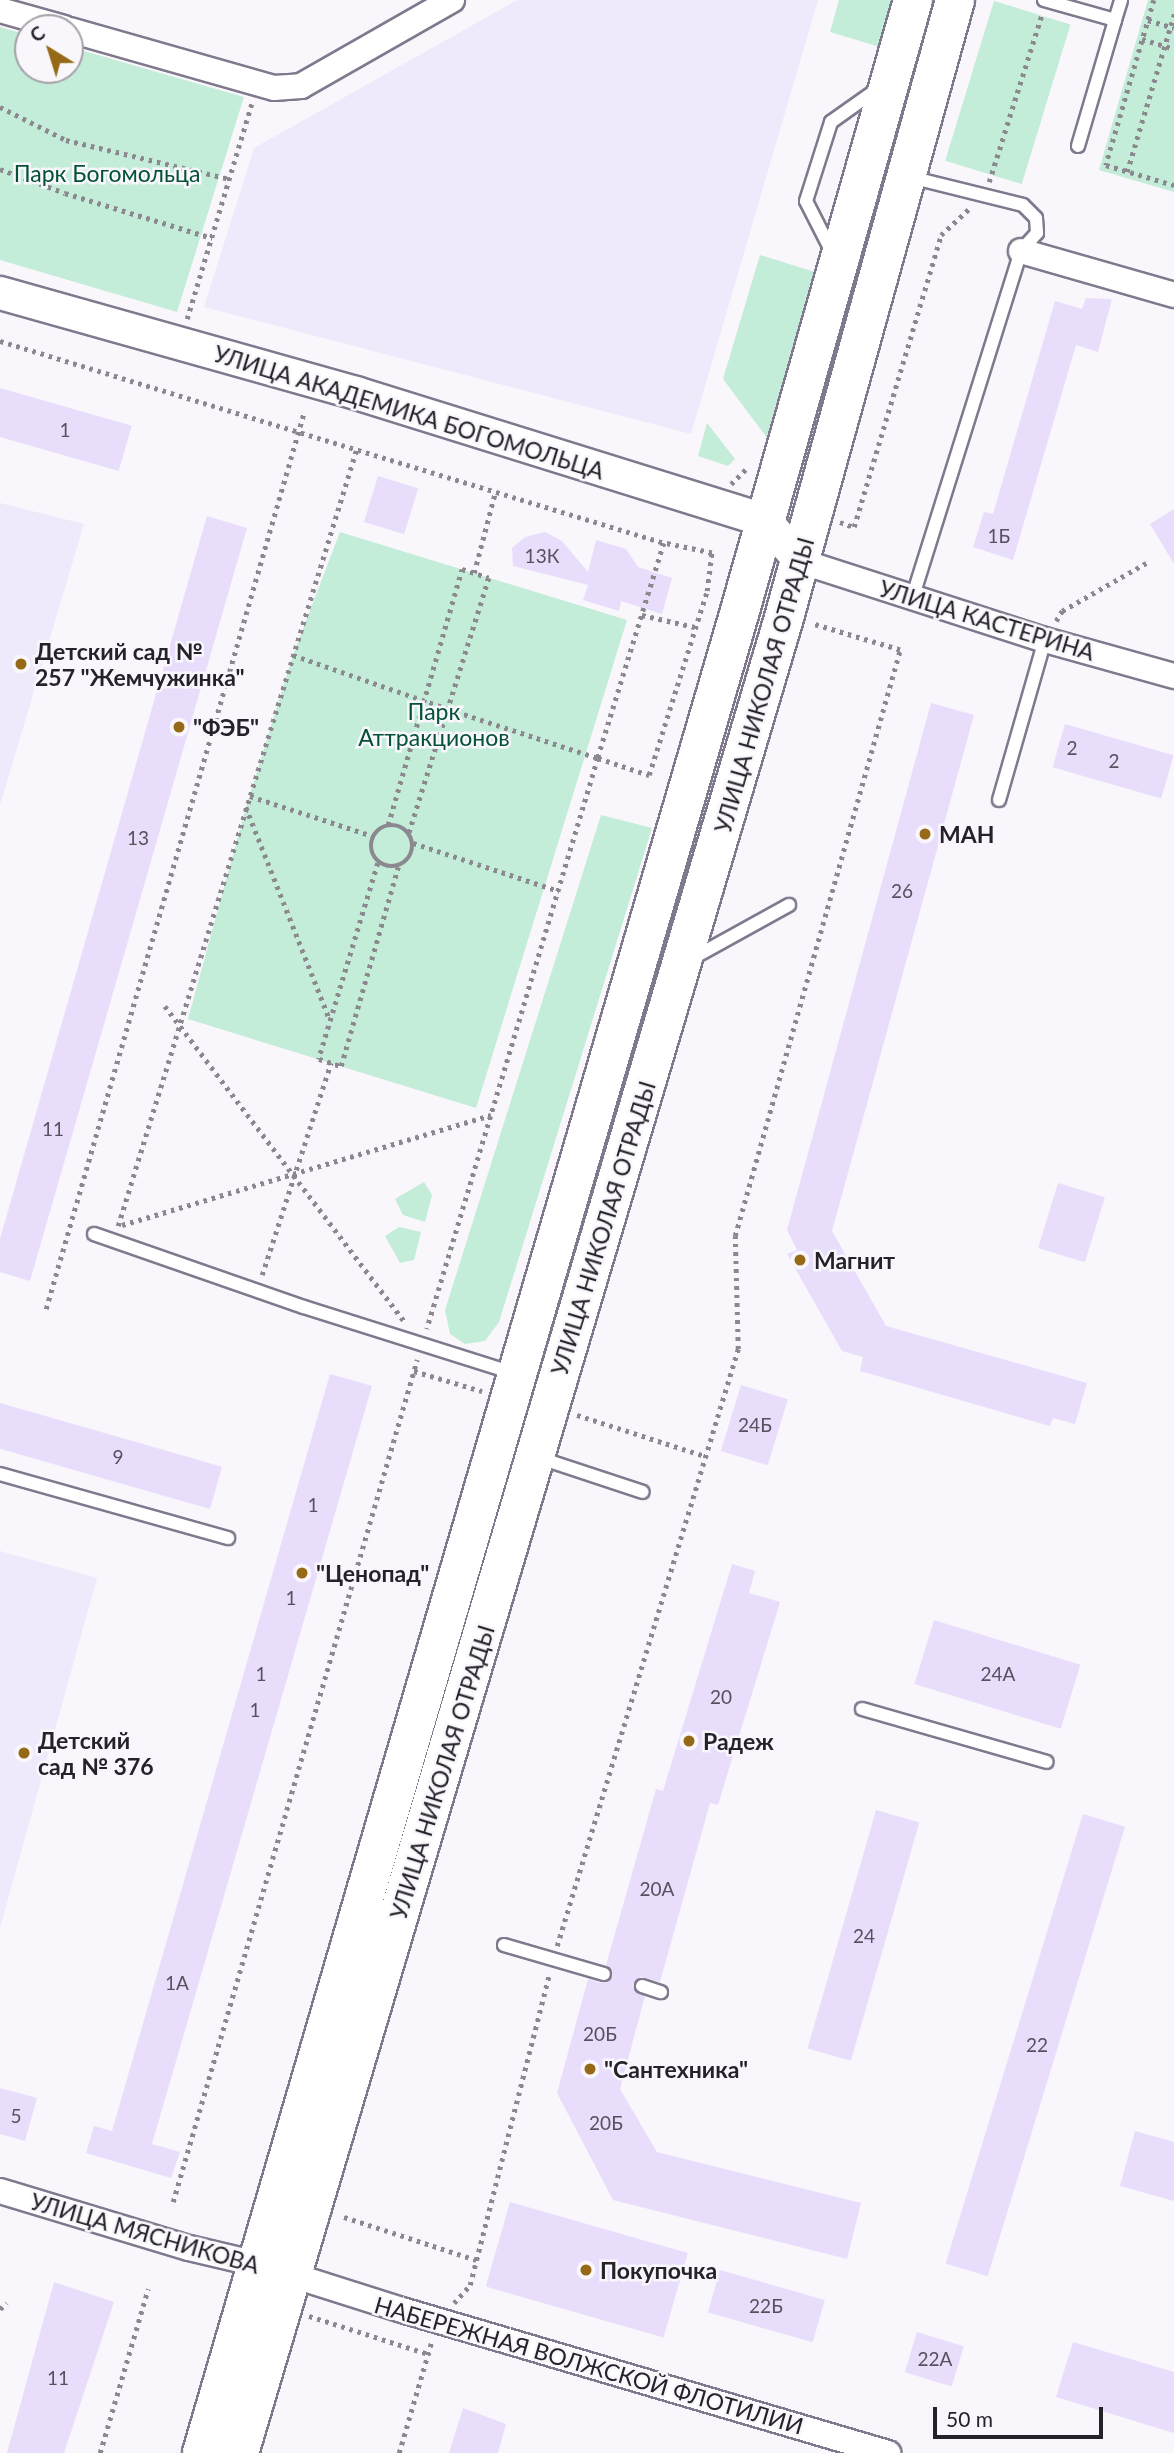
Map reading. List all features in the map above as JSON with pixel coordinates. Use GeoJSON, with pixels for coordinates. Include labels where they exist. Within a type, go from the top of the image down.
{"type":"FeatureCollection","features":[{"type":"Feature","properties":{"kind":"main road","name":"УЛИЦА НИКОЛАЯ ОТРАДЫ"},"geometry":{"type":"LineString","coordinates":[[239,2453],[274,2270],[505,1384],[766,521],[914,0]]}},
{"type":"Feature","properties":{"kind":"main road","name":"УЛИЦА НИКОЛАЯ ОТРАДЫ"},"geometry":{"type":"LineString","coordinates":[[202,2453],[274,2270],[536,1456],[800,561],[954,0]]}},
{"type":"Feature","properties":{"kind":"street"},"geometry":{"type":"LineString","coordinates":[[84,34],[274,88],[301,86],[452,0]]}},
{"type":"Feature","properties":{"kind":"street"},"geometry":{"type":"LineString","coordinates":[[1021,251],[1174,295]]}},
{"type":"Feature","properties":{"kind":"street","name":"УЛИЦА АКАДЕМИКА БОГОМОЛЬЦА"},"geometry":{"type":"LineString","coordinates":[[0,293],[356,393],[766,521]]}},
{"type":"Feature","properties":{"kind":"street"},"geometry":{"type":"LineString","coordinates":[[766,521],[800,561]]}},
{"type":"Feature","properties":{"kind":"street","name":"УЛИЦА КАСТЕРИНА"},"geometry":{"type":"LineString","coordinates":[[800,561],[1045,640],[1174,676]]}},
{"type":"Feature","properties":{"kind":"street","name":"УЛИЦА МЯСНИКОВА"},"geometry":{"type":"LineString","coordinates":[[0,2191],[189,2248],[274,2270]]}},
{"type":"Feature","properties":{"kind":"street","name":"НАБЕРЕЖНАЯ ВОЛЖСКОЙ ФЛОТИЛИИ"},"geometry":{"type":"LineString","coordinates":[[274,2270],[887,2453]]}},
{"type":"Feature","properties":{"kind":"lane"},"geometry":{"type":"LineString","coordinates":[[1045,0],[1115,20]]}},
{"type":"Feature","properties":{"kind":"lane"},"geometry":{"type":"LineString","coordinates":[[1078,146],[1121,0]]}},
{"type":"Feature","properties":{"kind":"lane"},"geometry":{"type":"LineString","coordinates":[[906,176],[1023,205],[1036,218],[1037,233],[1021,251],[912,598]]}},
{"type":"Feature","properties":{"kind":"lane"},"geometry":{"type":"LineString","coordinates":[[999,800],[1045,640]]}},
{"type":"Feature","properties":{"kind":"lane"},"geometry":{"type":"LineString","coordinates":[[682,964],[789,905]]}},
{"type":"Feature","properties":{"kind":"lane"},"geometry":{"type":"LineString","coordinates":[[94,1234],[422,1345],[505,1384]]}},
{"type":"Feature","properties":{"kind":"lane"},"geometry":{"type":"LineString","coordinates":[[536,1456],[643,1492]]}},
{"type":"Feature","properties":{"kind":"lane"},"geometry":{"type":"LineString","coordinates":[[0,1474],[229,1538]]}},
{"type":"Feature","properties":{"kind":"lane"},"geometry":{"type":"LineString","coordinates":[[862,1709],[1046,1762]]}},
{"type":"Feature","properties":{"kind":"lane"},"geometry":{"type":"LineString","coordinates":[[504,1945],[604,1974]]}},
{"type":"Feature","properties":{"kind":"lane"},"geometry":{"type":"LineString","coordinates":[[642,1986],[661,1992]]}},
{"type":"Feature","properties":{"kind":"path"},"geometry":{"type":"LineString","coordinates":[[854,527],[941,235],[985,194],[1045,0]]}},
{"type":"Feature","properties":{"kind":"path"},"geometry":{"type":"LineString","coordinates":[[1154,0],[1106,165],[1174,185]]}},
{"type":"Feature","properties":{"kind":"path"},"geometry":{"type":"LineString","coordinates":[[1127,172],[1174,13]]}},
{"type":"Feature","properties":{"kind":"path"},"geometry":{"type":"LineString","coordinates":[[1148,20],[1172,27]]}},
{"type":"Feature","properties":{"kind":"path"},"geometry":{"type":"LineString","coordinates":[[1142,39],[1174,49]]}},
{"type":"Feature","properties":{"kind":"path"},"geometry":{"type":"LineString","coordinates":[[185,327],[258,83]]}},
{"type":"Feature","properties":{"kind":"path"},"geometry":{"type":"LineString","coordinates":[[0,107],[66,140],[230,178]]}},
{"type":"Feature","properties":{"kind":"path"},"geometry":{"type":"LineString","coordinates":[[0,169],[65,193],[212,238]]}},
{"type":"Feature","properties":{"kind":"path"},"geometry":{"type":"LineString","coordinates":[[0,341],[356,451],[664,543],[712,554],[707,591],[649,775],[293,655]]}},
{"type":"Feature","properties":{"kind":"path"},"geometry":{"type":"LineString","coordinates":[[46,1309],[304,412]]}},
{"type":"Feature","properties":{"kind":"path"},"geometry":{"type":"LineString","coordinates":[[118,1227],[356,451]]}},
{"type":"Feature","properties":{"kind":"path"},"geometry":{"type":"LineString","coordinates":[[728,488],[749,466]]}},
{"type":"Feature","properties":{"kind":"path"},"geometry":{"type":"LineString","coordinates":[[474,573],[495,492]]}},
{"type":"Feature","properties":{"kind":"path"},"geometry":{"type":"LineString","coordinates":[[173,2202],[414,1370],[664,543]]}},
{"type":"Feature","properties":{"kind":"path"},"geometry":{"type":"LineString","coordinates":[[1045,640],[1062,611],[1146,563]]}},
{"type":"Feature","properties":{"kind":"path"},"geometry":{"type":"LineString","coordinates":[[373,836],[388,825],[462,569],[489,578],[409,834]]}},
{"type":"Feature","properties":{"kind":"path"},"geometry":{"type":"LineString","coordinates":[[642,615],[695,627]]}},
{"type":"Feature","properties":{"kind":"path"},"geometry":{"type":"LineString","coordinates":[[399,2453],[438,2321],[470,2285],[553,1959],[738,1349],[735,1236],[900,650],[812,624]]}},
{"type":"Feature","properties":{"kind":"path"},"geometry":{"type":"LineString","coordinates":[[250,796],[373,836]]}},
{"type":"Feature","properties":{"kind":"path"},"geometry":{"type":"LineString","coordinates":[[246,807],[330,1021]]}},
{"type":"Feature","properties":{"kind":"path"},"geometry":{"type":"LineString","coordinates":[[378,863],[318,1059],[341,1066],[398,867],[412,854],[413,844],[409,834],[403,828],[388,825]]}},
{"type":"Feature","properties":{"kind":"path"},"geometry":{"type":"LineString","coordinates":[[373,836],[372,856],[387,868],[398,867]]}},
{"type":"Feature","properties":{"kind":"path"},"geometry":{"type":"LineString","coordinates":[[413,844],[559,891]]}},
{"type":"Feature","properties":{"kind":"path"},"geometry":{"type":"LineString","coordinates":[[165,1006],[422,1345]]}},
{"type":"Feature","properties":{"kind":"path"},"geometry":{"type":"LineString","coordinates":[[257,1291],[331,1063]]}},
{"type":"Feature","properties":{"kind":"path"},"geometry":{"type":"LineString","coordinates":[[94,1234],[491,1115]]}},
{"type":"Feature","properties":{"kind":"path"},"geometry":{"type":"LineString","coordinates":[[414,1370],[505,1384]]}},
{"type":"Feature","properties":{"kind":"path"},"geometry":{"type":"LineString","coordinates":[[573,1414],[705,1456]]}},
{"type":"Feature","properties":{"kind":"path"},"geometry":{"type":"LineString","coordinates":[[344,2217],[476,2260]]}},
{"type":"Feature","properties":{"kind":"path"},"geometry":{"type":"LineString","coordinates":[[100,2453],[148,2289]]}},
{"type":"Feature","properties":{"kind":"path"},"geometry":{"type":"LineString","coordinates":[[0,2309],[6,2303]]}},
{"type":"Feature","properties":{"kind":"path"},"geometry":{"type":"LineString","coordinates":[[308,2316],[428,2354]]}},
{"type":"Feature","properties":{"kind":"shaded area"},"geometry":{"type":"Polygon","coordinates":[[[517,0],[818,0],[691,434],[204,307],[254,148],[517,0]]]}},
{"type":"Feature","properties":{"kind":"shaded area","name":"Детский сад № 257 \"Жемчужинка\""},"geometry":{"type":"Polygon","coordinates":[[[0,503],[84,524],[0,805],[0,503]]]}},
{"type":"Feature","properties":{"kind":"shaded area","name":"Детский сад № 376"},"geometry":{"type":"Polygon","coordinates":[[[0,1551],[97,1578],[0,1928],[0,1551]]]}},
{"type":"Feature","properties":{"kind":"green space"},"geometry":{"type":"Polygon","coordinates":[[[839,0],[897,0],[883,48],[830,32],[839,0]]]}},
{"type":"Feature","properties":{"kind":"green space"},"geometry":{"type":"Polygon","coordinates":[[[1148,0],[1174,0],[1174,192],[1099,170],[1148,0]]]}},
{"type":"Feature","properties":{"kind":"green space"},"geometry":{"type":"Polygon","coordinates":[[[994,1],[1071,24],[1022,184],[945,161],[994,1]]]}},
{"type":"Feature","properties":{"kind":"green space","name":"Парк Богомольца"},"geometry":{"type":"Polygon","coordinates":[[[0,27],[14,31],[14,84],[84,84],[84,51],[244,97],[177,312],[0,260],[0,27]]]}},
{"type":"Feature","properties":{"kind":"green space"},"geometry":{"type":"Polygon","coordinates":[[[760,255],[821,274],[771,443],[723,379],[760,255]]]}},
{"type":"Feature","properties":{"kind":"green space"},"geometry":{"type":"Polygon","coordinates":[[[707,423],[735,459],[728,466],[698,456],[707,423]]]}},
{"type":"Feature","properties":{"kind":"green space","name":"Парк Аттракционов"},"geometry":{"type":"Polygon","coordinates":[[[340,532],[627,620],[476,1108],[188,1019],[246,807],[293,655],[340,532]]]}},
{"type":"Feature","properties":{"kind":"green space"},"geometry":{"type":"Polygon","coordinates":[[[601,815],[652,828],[499,1322],[485,1341],[465,1344],[450,1334],[445,1310],[601,815]]]}},
{"type":"Feature","properties":{"kind":"green space"},"geometry":{"type":"Polygon","coordinates":[[[424,1182],[432,1195],[425,1222],[403,1215],[395,1199],[424,1182]]]}},
{"type":"Feature","properties":{"kind":"green space"},"geometry":{"type":"Polygon","coordinates":[[[399,1227],[421,1232],[414,1260],[400,1263],[385,1236],[399,1227]]]}},
{"type":"Feature","properties":{"kind":"building"},"geometry":{"type":"Polygon","coordinates":[[[1086,298],[1112,299],[1098,352],[1076,345],[1013,560],[973,547],[984,512],[993,514],[1055,301],[1082,309],[1086,298]]]}},
{"type":"Feature","properties":{"kind":"building"},"geometry":{"type":"Polygon","coordinates":[[[0,388],[132,426],[119,471],[0,437],[0,388]]]}},
{"type":"Feature","properties":{"kind":"building"},"geometry":{"type":"Polygon","coordinates":[[[378,476],[418,488],[404,534],[364,522],[378,476]]]}},
{"type":"Feature","properties":{"kind":"building"},"geometry":{"type":"Polygon","coordinates":[[[1174,509],[1174,564],[1150,524],[1174,509]]]}},
{"type":"Feature","properties":{"kind":"building"},"geometry":{"type":"Polygon","coordinates":[[[207,516],[247,528],[30,1281],[0,1272],[0,1239],[207,516]]]}},
{"type":"Feature","properties":{"kind":"building"},"geometry":{"type":"Polygon","coordinates":[[[545,532],[562,541],[588,572],[596,540],[626,549],[638,567],[672,578],[662,614],[621,601],[619,611],[583,600],[588,585],[513,566],[512,548],[525,537],[545,532]]]}},
{"type":"Feature","properties":{"kind":"building"},"geometry":{"type":"Polygon","coordinates":[[[931,703],[974,715],[832,1231],[886,1326],[1087,1383],[1075,1424],[1053,1418],[1050,1426],[860,1371],[863,1357],[842,1351],[787,1254],[797,1250],[787,1230],[931,703]]]}},
{"type":"Feature","properties":{"kind":"building"},"geometry":{"type":"Polygon","coordinates":[[[1065,724],[1174,755],[1161,798],[1053,767],[1065,724]]]}},
{"type":"Feature","properties":{"kind":"building"},"geometry":{"type":"Polygon","coordinates":[[[1058,1183],[1105,1197],[1085,1262],[1038,1248],[1058,1183]]]}},
{"type":"Feature","properties":{"kind":"building"},"geometry":{"type":"Polygon","coordinates":[[[330,1374],[372,1386],[152,2144],[180,2152],[171,2178],[86,2153],[94,2126],[112,2131],[330,1374]]]}},
{"type":"Feature","properties":{"kind":"building"},"geometry":{"type":"Polygon","coordinates":[[[741,1385],[788,1399],[768,1465],[721,1451],[741,1385]]]}},
{"type":"Feature","properties":{"kind":"building"},"geometry":{"type":"Polygon","coordinates":[[[0,1403],[222,1467],[210,1509],[0,1449],[0,1403]]]}},
{"type":"Feature","properties":{"kind":"building"},"geometry":{"type":"Polygon","coordinates":[[[732,1564],[755,1571],[749,1593],[780,1602],[718,1805],[710,1803],[660,1982],[641,1977],[634,1983],[635,1991],[645,1996],[620,2089],[657,2152],[861,2203],[847,2259],[613,2200],[557,2093],[588,1979],[601,1983],[612,1977],[612,1971],[606,1965],[656,1789],[663,1791],[732,1564]]]}},
{"type":"Feature","properties":{"kind":"building"},"geometry":{"type":"Polygon","coordinates":[[[934,1620],[1080,1665],[1061,1729],[914,1684],[934,1620]]]}},
{"type":"Feature","properties":{"kind":"building"},"geometry":{"type":"Polygon","coordinates":[[[876,1810],[919,1822],[851,2061],[808,2048],[876,1810]]]}},
{"type":"Feature","properties":{"kind":"building"},"geometry":{"type":"Polygon","coordinates":[[[1083,1814],[1125,1827],[988,2276],[946,2263],[1083,1814]]]}},
{"type":"Feature","properties":{"kind":"building"},"geometry":{"type":"Polygon","coordinates":[[[0,2088],[37,2098],[25,2141],[0,2134],[0,2088]]]}},
{"type":"Feature","properties":{"kind":"building"},"geometry":{"type":"Polygon","coordinates":[[[1135,2131],[1174,2142],[1174,2201],[1120,2186],[1135,2131]]]}},
{"type":"Feature","properties":{"kind":"building","name":"Покупочка"},"geometry":{"type":"Polygon","coordinates":[[[510,2202],[688,2253],[664,2338],[486,2287],[510,2202]]]}},
{"type":"Feature","properties":{"kind":"building"},"geometry":{"type":"Polygon","coordinates":[[[720,2270],[825,2300],[813,2342],[708,2312],[720,2270]]]}},
{"type":"Feature","properties":{"kind":"building"},"geometry":{"type":"Polygon","coordinates":[[[54,2282],[114,2302],[64,2453],[7,2453],[54,2282]]]}},
{"type":"Feature","properties":{"kind":"building"},"geometry":{"type":"Polygon","coordinates":[[[917,2332],[964,2346],[952,2386],[905,2372],[917,2332]]]}},
{"type":"Feature","properties":{"kind":"building"},"geometry":{"type":"Polygon","coordinates":[[[1073,2342],[1174,2372],[1174,2433],[1056,2397],[1073,2342]]]}},
{"type":"Feature","properties":{"kind":"building"},"geometry":{"type":"Polygon","coordinates":[[[463,2408],[506,2424],[498,2453],[449,2453],[463,2408]]]}},
{"type":"Feature","properties":{"kind":"place","name":"Детский сад № 257 \"Жемчужинка\""},"geometry":{"type":"Point","coordinates":[21,664]}},
{"type":"Feature","properties":{"kind":"place","name":"\"ФЭБ\""},"geometry":{"type":"Point","coordinates":[179,727]}},
{"type":"Feature","properties":{"kind":"place","name":"МАН"},"geometry":{"type":"Point","coordinates":[925,834]}},
{"type":"Feature","properties":{"kind":"place","name":"Магнит"},"geometry":{"type":"Point","coordinates":[800,1260]}},
{"type":"Feature","properties":{"kind":"place","name":"\"Ценопад\""},"geometry":{"type":"Point","coordinates":[302,1573]}},
{"type":"Feature","properties":{"kind":"place","name":"Радеж"},"geometry":{"type":"Point","coordinates":[689,1741]}},
{"type":"Feature","properties":{"kind":"place","name":"Детский сад № 376"},"geometry":{"type":"Point","coordinates":[24,1753]}},
{"type":"Feature","properties":{"kind":"place","name":"\"Сантехника\""},"geometry":{"type":"Point","coordinates":[590,2069]}},
{"type":"Feature","properties":{"kind":"place","name":"Покупочка"},"geometry":{"type":"Point","coordinates":[586,2270]}}]}
